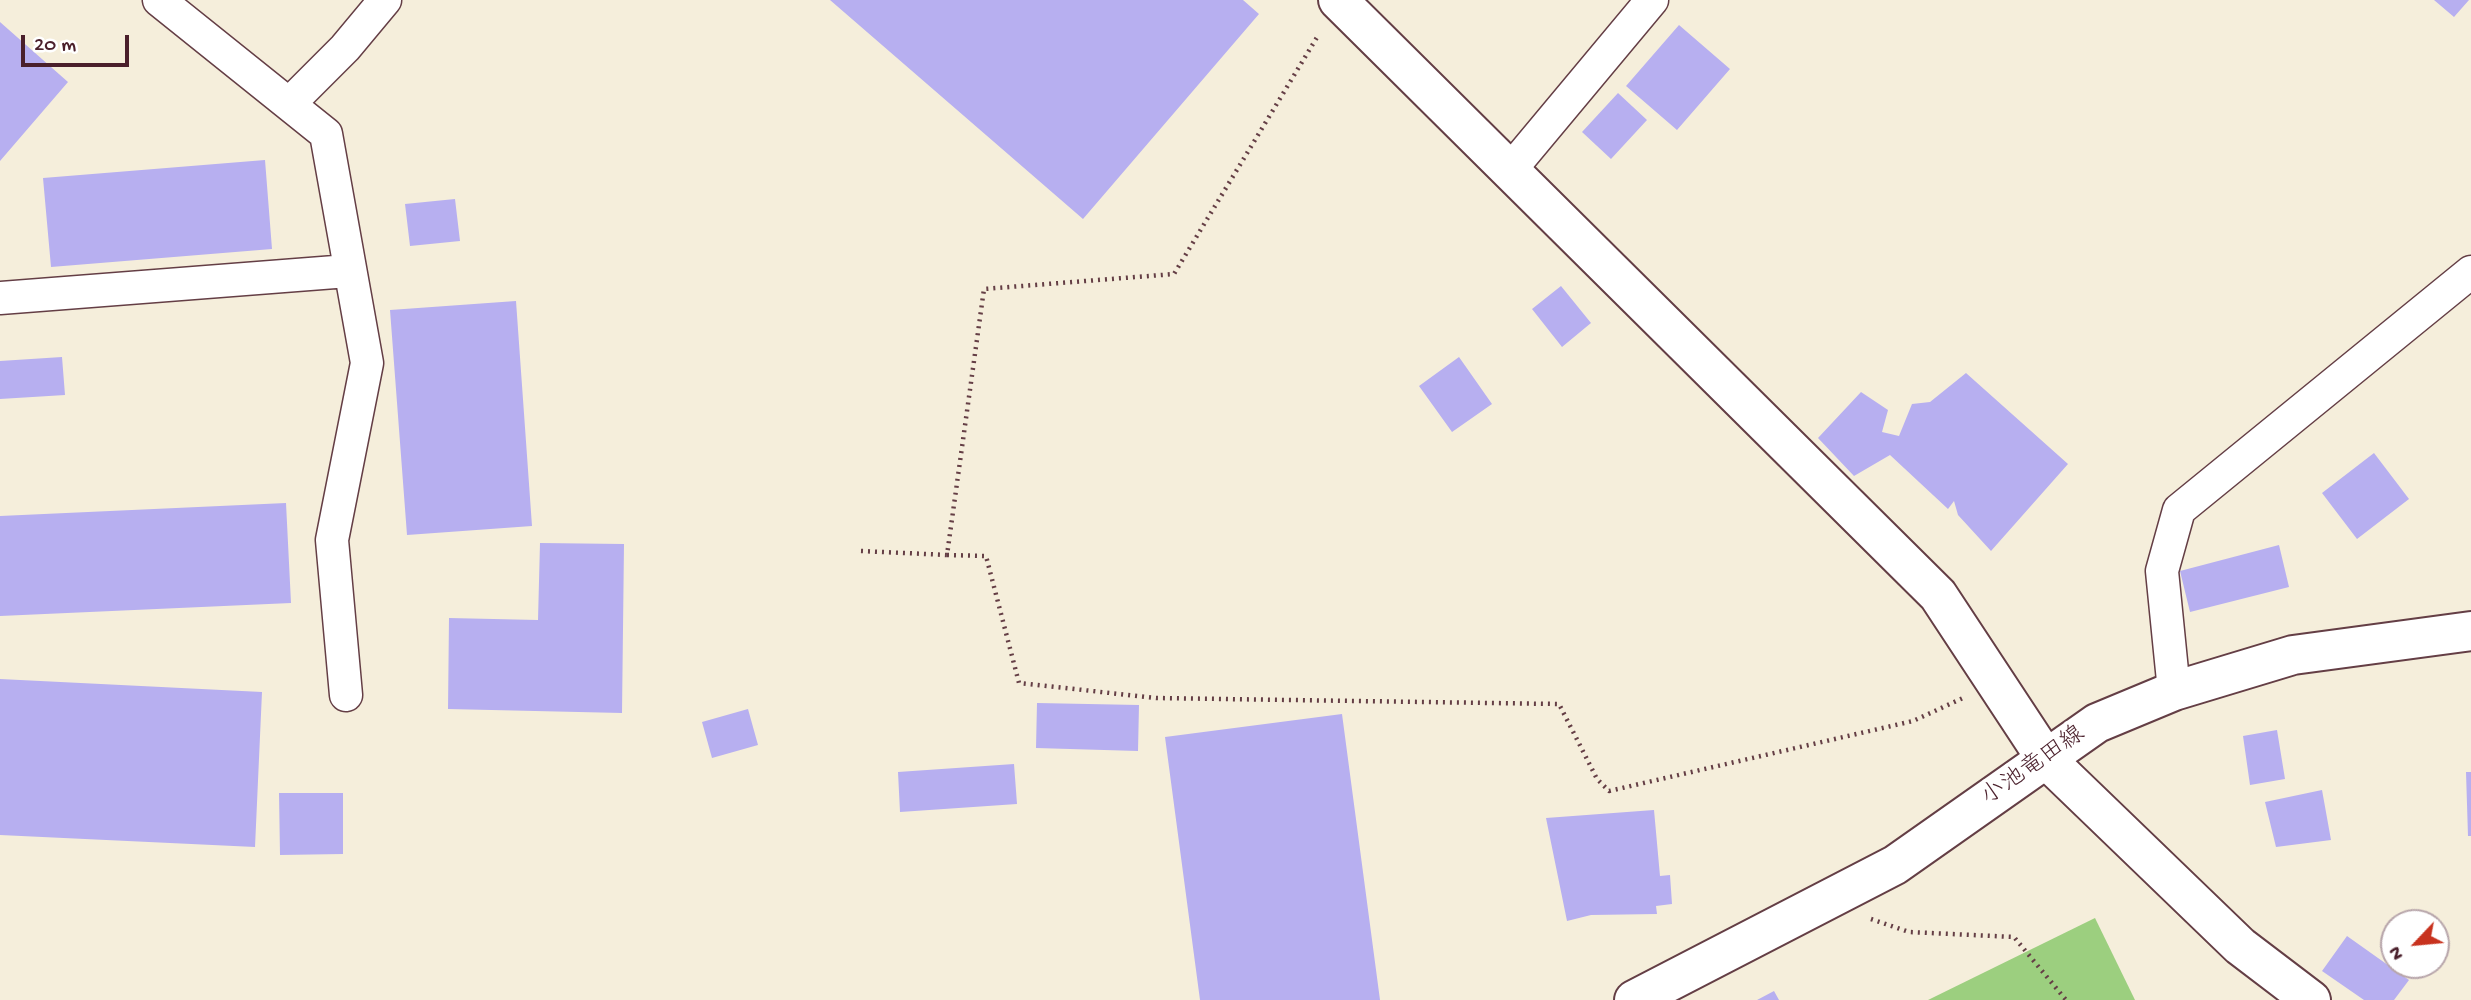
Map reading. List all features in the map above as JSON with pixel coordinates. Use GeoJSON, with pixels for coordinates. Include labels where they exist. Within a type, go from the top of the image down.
{"type":"FeatureCollection","features":[{"type":"Feature","properties":{"kind":"street"},"geometry":{"type":"LineString","coordinates":[[159,0],[326,134],[348,271],[367,363],[332,540],[346,695]]}},
{"type":"Feature","properties":{"kind":"street"},"geometry":{"type":"LineString","coordinates":[[290,103],[345,48],[384,0]]}},
{"type":"Feature","properties":{"kind":"street"},"geometry":{"type":"LineString","coordinates":[[1339,0],[1938,595],[2046,759],[2240,946],[2311,1000]]}},
{"type":"Feature","properties":{"kind":"street"},"geometry":{"type":"LineString","coordinates":[[1511,169],[1652,0]]}},
{"type":"Feature","properties":{"kind":"street"},"geometry":{"type":"LineString","coordinates":[[0,298],[348,271]]}},
{"type":"Feature","properties":{"kind":"street"},"geometry":{"type":"LineString","coordinates":[[2174,691],[2162,571],[2179,510],[2471,272]]}},
{"type":"Feature","properties":{"kind":"street","name":"小池竜田線"},"geometry":{"type":"LineString","coordinates":[[1634,1000],[1895,865],[2097,723],[2174,691],[2293,654],[2471,631]]}},
{"type":"Feature","properties":{"kind":"path"},"geometry":{"type":"LineString","coordinates":[[947,555],[984,289],[1174,274],[1339,0]]}},
{"type":"Feature","properties":{"kind":"path"},"geometry":{"type":"LineString","coordinates":[[861,551],[986,556],[1018,682],[1156,698],[1559,704],[1597,779],[1609,791],[1913,721],[1996,683]]}},
{"type":"Feature","properties":{"kind":"path"},"geometry":{"type":"LineString","coordinates":[[1822,903],[1909,932],[2014,937],[2066,1000]]}},
{"type":"Feature","properties":{"kind":"green space"},"geometry":{"type":"Polygon","coordinates":[[[2095,918],[2135,1000],[1928,1000],[2095,918]]]}},
{"type":"Feature","properties":{"kind":"building"},"geometry":{"type":"Polygon","coordinates":[[[830,0],[1243,0],[1259,14],[1083,219],[830,0]]]}},
{"type":"Feature","properties":{"kind":"building"},"geometry":{"type":"Polygon","coordinates":[[[2434,0],[2469,0],[2454,17],[2434,0]]]}},
{"type":"Feature","properties":{"kind":"building"},"geometry":{"type":"Polygon","coordinates":[[[0,22],[68,82],[0,161],[0,22]]]}},
{"type":"Feature","properties":{"kind":"building"},"geometry":{"type":"Polygon","coordinates":[[[1679,25],[1730,69],[1677,130],[1626,86],[1679,25]]]}},
{"type":"Feature","properties":{"kind":"building"},"geometry":{"type":"Polygon","coordinates":[[[1618,93],[1647,120],[1611,159],[1582,132],[1618,93]]]}},
{"type":"Feature","properties":{"kind":"building"},"geometry":{"type":"Polygon","coordinates":[[[265,160],[272,249],[51,267],[43,178],[265,160]]]}},
{"type":"Feature","properties":{"kind":"building"},"geometry":{"type":"Polygon","coordinates":[[[455,199],[460,241],[410,246],[405,204],[455,199]]]}},
{"type":"Feature","properties":{"kind":"building"},"geometry":{"type":"Polygon","coordinates":[[[1561,286],[1591,323],[1562,347],[1532,309],[1561,286]]]}},
{"type":"Feature","properties":{"kind":"building"},"geometry":{"type":"Polygon","coordinates":[[[516,301],[532,526],[407,535],[390,310],[516,301]]]}},
{"type":"Feature","properties":{"kind":"building"},"geometry":{"type":"Polygon","coordinates":[[[62,357],[65,395],[0,399],[0,361],[62,357]]]}},
{"type":"Feature","properties":{"kind":"building"},"geometry":{"type":"Polygon","coordinates":[[[1459,357],[1492,404],[1452,432],[1419,386],[1459,357]]]}},
{"type":"Feature","properties":{"kind":"building"},"geometry":{"type":"Polygon","coordinates":[[[1966,373],[2068,464],[1991,551],[1958,515],[1954,501],[1948,509],[1890,455],[1854,476],[1818,438],[1861,392],[1888,410],[1882,432],[1899,436],[1912,404],[1930,402],[1966,373]]]}},
{"type":"Feature","properties":{"kind":"building"},"geometry":{"type":"Polygon","coordinates":[[[2374,453],[2409,499],[2357,539],[2322,493],[2374,453]]]}},
{"type":"Feature","properties":{"kind":"building"},"geometry":{"type":"Polygon","coordinates":[[[286,503],[291,603],[0,616],[0,516],[286,503]]]}},
{"type":"Feature","properties":{"kind":"building"},"geometry":{"type":"Polygon","coordinates":[[[540,543],[624,544],[622,713],[448,709],[449,618],[538,620],[540,543]]]}},
{"type":"Feature","properties":{"kind":"building"},"geometry":{"type":"Polygon","coordinates":[[[2279,545],[2289,587],[2190,612],[2180,571],[2279,545]]]}},
{"type":"Feature","properties":{"kind":"building"},"geometry":{"type":"Polygon","coordinates":[[[0,679],[262,692],[255,847],[0,835],[0,679]]]}},
{"type":"Feature","properties":{"kind":"building"},"geometry":{"type":"Polygon","coordinates":[[[1037,703],[1139,705],[1138,751],[1036,748],[1037,703]]]}},
{"type":"Feature","properties":{"kind":"building"},"geometry":{"type":"Polygon","coordinates":[[[748,709],[758,745],[712,758],[702,722],[748,709]]]}},
{"type":"Feature","properties":{"kind":"building"},"geometry":{"type":"Polygon","coordinates":[[[1342,714],[1380,1000],[1200,1000],[1165,737],[1342,714]]]}},
{"type":"Feature","properties":{"kind":"building"},"geometry":{"type":"Polygon","coordinates":[[[2277,730],[2285,779],[2250,785],[2243,736],[2277,730]]]}},
{"type":"Feature","properties":{"kind":"building"},"geometry":{"type":"Polygon","coordinates":[[[1014,764],[1017,804],[900,812],[898,772],[1014,764]]]}},
{"type":"Feature","properties":{"kind":"building"},"geometry":{"type":"Polygon","coordinates":[[[2466,772],[2471,772],[2471,836],[2468,836],[2466,772]]]}},
{"type":"Feature","properties":{"kind":"building"},"geometry":{"type":"Polygon","coordinates":[[[2322,790],[2331,840],[2276,847],[2265,802],[2322,790]]]}},
{"type":"Feature","properties":{"kind":"building"},"geometry":{"type":"Polygon","coordinates":[[[279,793],[343,793],[343,854],[280,855],[279,793]]]}},
{"type":"Feature","properties":{"kind":"building"},"geometry":{"type":"Polygon","coordinates":[[[1654,810],[1660,876],[1670,875],[1672,904],[1656,906],[1657,914],[1591,915],[1567,921],[1546,818],[1654,810]]]}},
{"type":"Feature","properties":{"kind":"building"},"geometry":{"type":"Polygon","coordinates":[[[2347,936],[2380,959],[2380,979],[2409,980],[2394,1000],[2364,1000],[2322,971],[2347,936]]]}},
{"type":"Feature","properties":{"kind":"building"},"geometry":{"type":"Polygon","coordinates":[[[1774,991],[1779,1000],[1757,1000],[1774,991]]]}}]}
